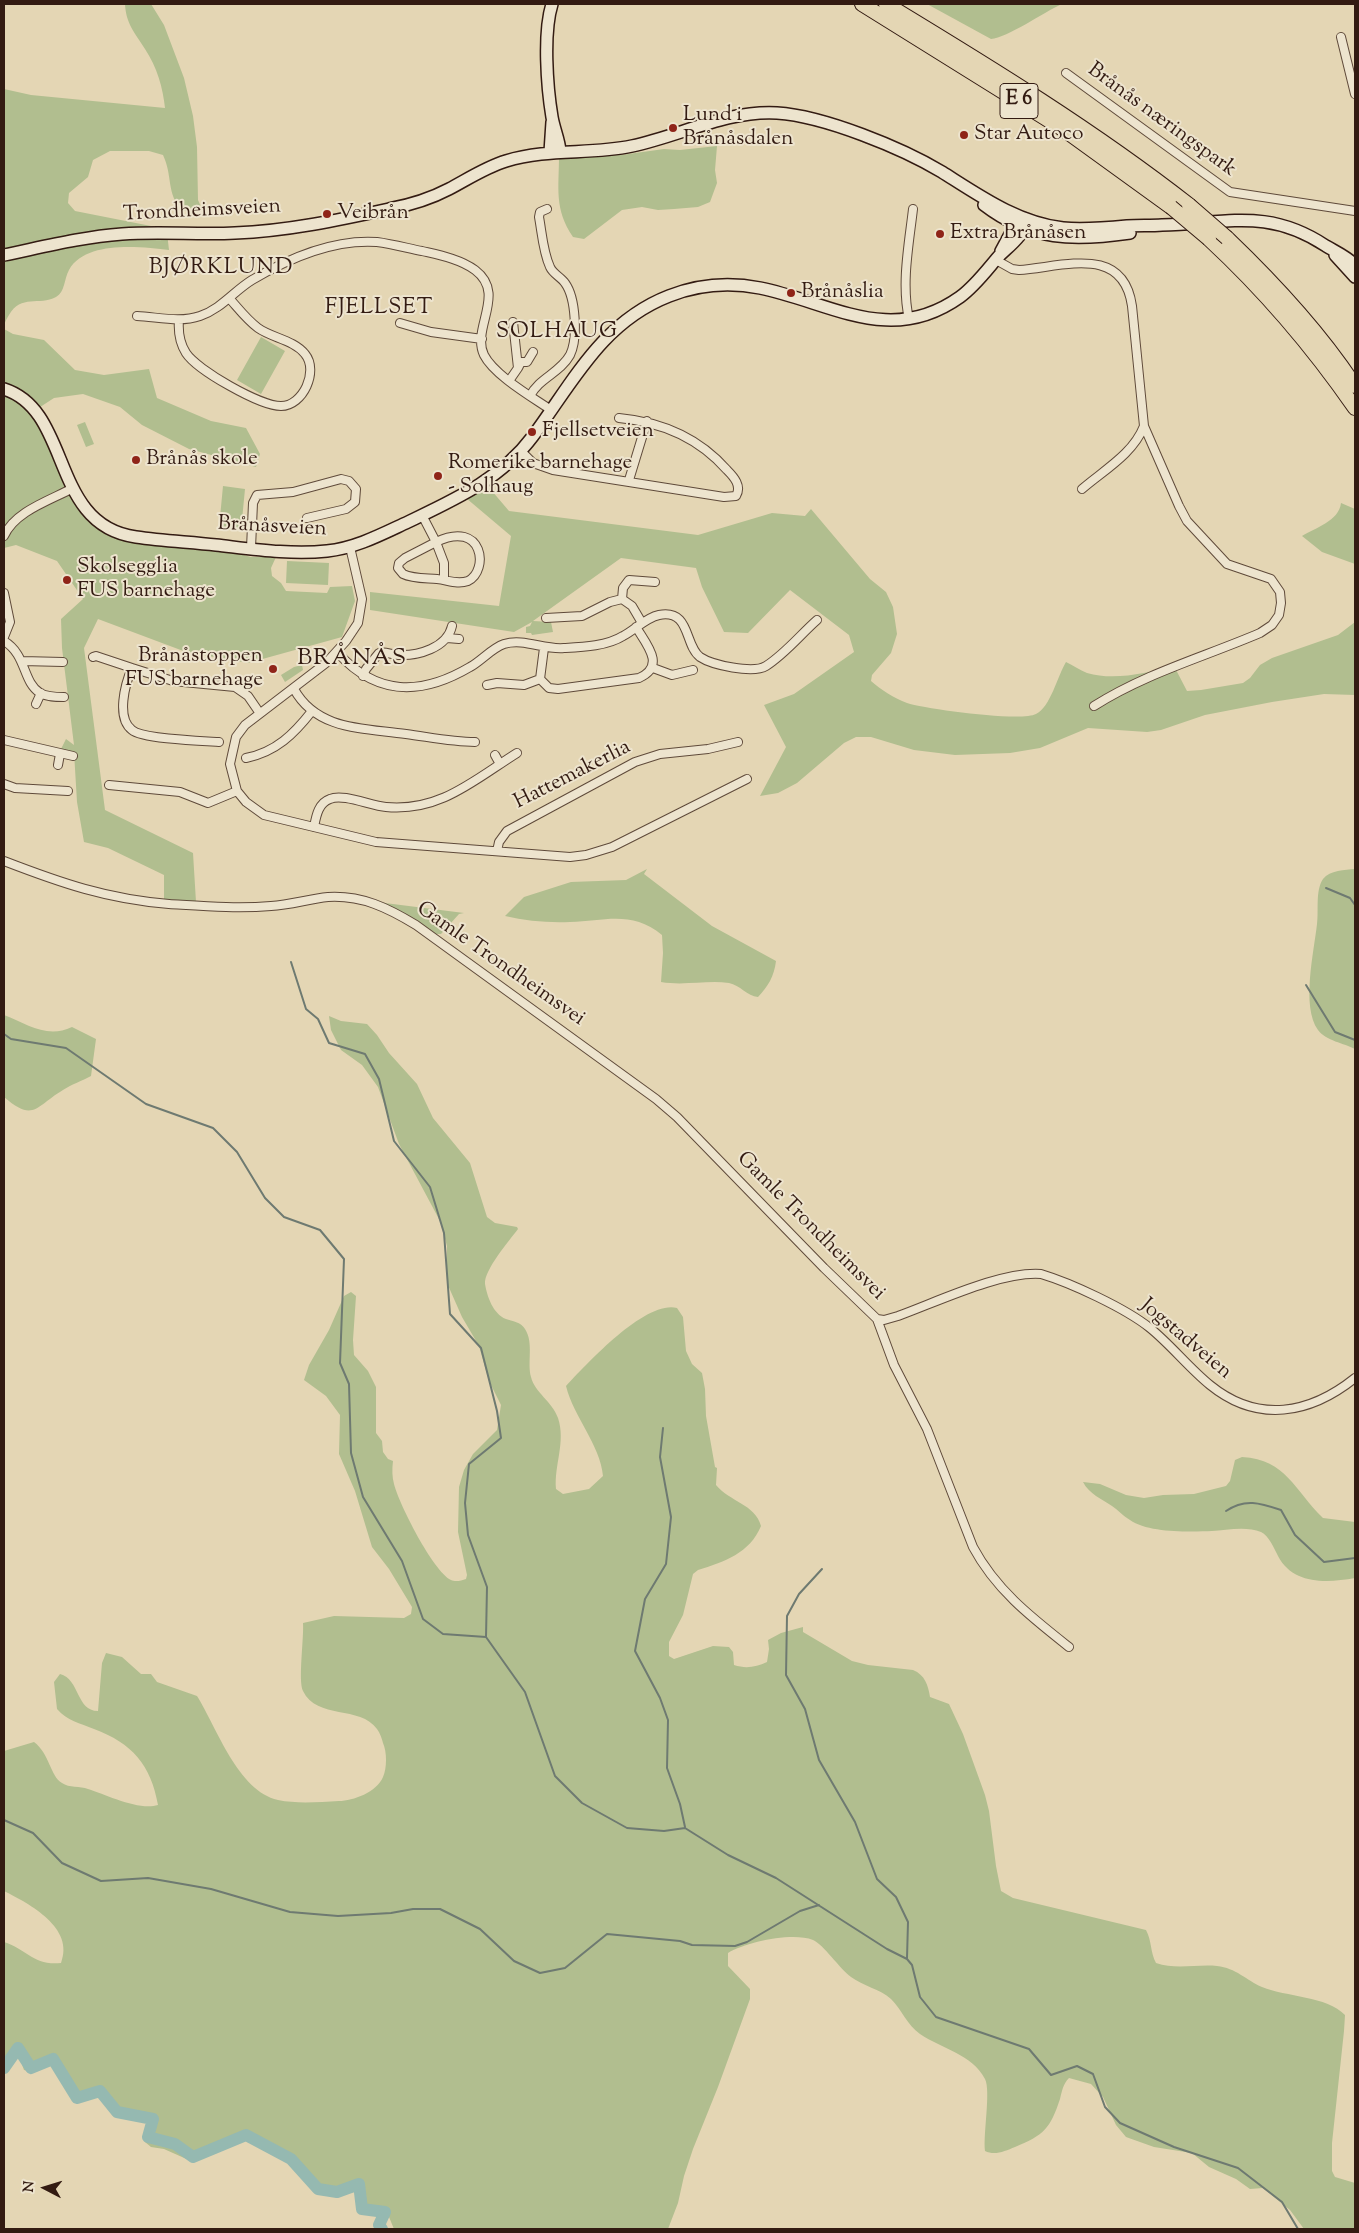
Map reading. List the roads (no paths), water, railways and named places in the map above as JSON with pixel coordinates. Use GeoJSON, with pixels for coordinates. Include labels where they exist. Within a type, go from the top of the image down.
{"type":"FeatureCollection","features":[{"type":"Feature","properties":{"kind":"highway","name":"E 6"},"geometry":{"type":"LineString","coordinates":[[862,4],[1066,131],[1171,207],[1241,268],[1284,314],[1321,360],[1355,408]]}},
{"type":"Feature","properties":{"kind":"highway","name":"E 6"},"geometry":{"type":"LineString","coordinates":[[886,4],[1068,117],[1136,164],[1189,205],[1260,269],[1307,322],[1355,386]]}},
{"type":"Feature","properties":{"kind":"main road"},"geometry":{"type":"LineString","coordinates":[[552,4],[547,36],[555,152]]}},
{"type":"Feature","properties":{"kind":"main road","name":"Trondheimsveien"},"geometry":{"type":"LineString","coordinates":[[4,255],[104,236],[149,233],[250,232],[370,213],[402,207],[432,197],[487,168],[505,161],[555,152],[625,148],[738,116],[784,114],[814,120],[895,148],[931,166],[969,190],[990,210],[1021,224],[1076,229],[1145,224],[1162,226],[1232,219],[1261,221],[1297,229],[1343,254],[1355,265]]}},
{"type":"Feature","properties":{"kind":"main road","name":"Brånåsveien"},"geometry":{"type":"LineString","coordinates":[[4,389],[24,399],[36,413],[81,503],[92,518],[102,526],[121,534],[138,538],[318,552],[350,546],[422,515],[474,489],[498,473],[521,451],[581,366],[619,327],[657,302],[688,290],[712,286],[743,286],[769,290],[867,319],[893,321],[909,319],[933,312],[960,298],[974,286],[998,258],[1021,224]]}},
{"type":"Feature","properties":{"kind":"main road","name":"Trondheimsveien"},"geometry":{"type":"LineString","coordinates":[[1329,248],[1355,277]]}},
{"type":"Feature","properties":{"kind":"street"},"geometry":{"type":"LineString","coordinates":[[1341,37],[1355,94]]}},
{"type":"Feature","properties":{"kind":"street","name":"Brånås næringspark"},"geometry":{"type":"LineString","coordinates":[[1066,73],[1230,192],[1355,211]]}},
{"type":"Feature","properties":{"kind":"street"},"geometry":{"type":"LineString","coordinates":[[530,396],[538,384],[563,365],[570,354],[575,332],[569,290],[554,273],[548,260],[539,217],[540,212],[547,209]]}},
{"type":"Feature","properties":{"kind":"street"},"geometry":{"type":"LineString","coordinates":[[909,319],[906,301],[906,281],[913,209]]}},
{"type":"Feature","properties":{"kind":"street"},"geometry":{"type":"LineString","coordinates":[[137,316],[167,317],[179,320],[209,313],[254,278],[315,251],[352,243],[393,245],[442,256],[469,266],[478,272],[486,285],[489,294],[482,339],[484,355],[509,381],[551,410]]}},
{"type":"Feature","properties":{"kind":"street"},"geometry":{"type":"LineString","coordinates":[[998,258],[1012,269],[1019,270],[1085,263],[1099,264],[1114,271],[1121,278],[1131,294],[1144,426],[1187,521],[1227,564],[1265,576],[1275,582],[1280,592],[1281,609],[1276,620],[1260,634],[1161,672],[1116,692],[1094,706]]}},
{"type":"Feature","properties":{"kind":"street"},"geometry":{"type":"LineString","coordinates":[[179,320],[180,342],[184,351],[195,364],[209,374],[266,403],[281,406],[288,405],[295,400],[307,385],[310,376],[309,362],[298,348],[258,328],[229,298]]}},
{"type":"Feature","properties":{"kind":"street"},"geometry":{"type":"LineString","coordinates":[[513,322],[518,368]]}},
{"type":"Feature","properties":{"kind":"street"},"geometry":{"type":"LineString","coordinates":[[400,323],[431,332],[482,339]]}},
{"type":"Feature","properties":{"kind":"street"},"geometry":{"type":"LineString","coordinates":[[509,381],[521,362],[527,362],[533,352]]}},
{"type":"Feature","properties":{"kind":"street"},"geometry":{"type":"LineString","coordinates":[[521,451],[533,463],[547,468],[724,497],[736,496],[738,492],[736,481],[700,444],[671,429],[647,421],[619,418]]}},
{"type":"Feature","properties":{"kind":"street"},"geometry":{"type":"LineString","coordinates":[[629,480],[647,421]]}},
{"type":"Feature","properties":{"kind":"street"},"geometry":{"type":"LineString","coordinates":[[1082,489],[1131,448],[1144,426]]}},
{"type":"Feature","properties":{"kind":"street"},"geometry":{"type":"LineString","coordinates":[[251,548],[253,503],[257,495],[293,492],[341,479],[349,481],[356,489],[355,502],[348,508],[307,518]]}},
{"type":"Feature","properties":{"kind":"street"},"geometry":{"type":"LineString","coordinates":[[4,536],[11,525],[27,513],[73,488]]}},
{"type":"Feature","properties":{"kind":"street"},"geometry":{"type":"LineString","coordinates":[[422,515],[444,563],[444,579]]}},
{"type":"Feature","properties":{"kind":"street"},"geometry":{"type":"LineString","coordinates":[[456,536],[468,537],[474,542],[479,555],[478,568],[470,579],[457,583],[444,579],[406,576],[398,568],[399,563],[405,558],[436,542],[456,536]]}},
{"type":"Feature","properties":{"kind":"street"},"geometry":{"type":"LineString","coordinates":[[350,546],[361,592],[361,612],[352,632],[337,652],[294,689],[259,712],[245,725],[236,737],[230,764],[237,791],[246,802],[264,815],[376,842],[570,857],[599,852],[747,779]]}},
{"type":"Feature","properties":{"kind":"street"},"geometry":{"type":"LineString","coordinates":[[622,599],[624,588],[629,580],[655,582]]}},
{"type":"Feature","properties":{"kind":"street"},"geometry":{"type":"LineString","coordinates":[[4,593],[10,622],[4,637]]}},
{"type":"Feature","properties":{"kind":"street"},"geometry":{"type":"LineString","coordinates":[[546,618],[582,616],[610,602],[622,599],[632,606],[652,657],[653,668]]}},
{"type":"Feature","properties":{"kind":"street"},"geometry":{"type":"LineString","coordinates":[[337,652],[364,676],[388,686],[416,687],[436,682],[463,671],[502,645],[524,642],[544,648],[566,648],[604,643],[623,637],[639,625],[660,615],[678,618],[683,623],[700,657],[750,670],[765,666],[817,620]]}},
{"type":"Feature","properties":{"kind":"street"},"geometry":{"type":"LineString","coordinates":[[447,638],[452,626]]}},
{"type":"Feature","properties":{"kind":"street"},"geometry":{"type":"LineString","coordinates":[[364,676],[366,669],[379,653],[413,655],[447,638],[459,639]]}},
{"type":"Feature","properties":{"kind":"street"},"geometry":{"type":"LineString","coordinates":[[4,641],[14,647],[33,685],[41,693],[64,697]]}},
{"type":"Feature","properties":{"kind":"street"},"geometry":{"type":"LineString","coordinates":[[540,679],[544,648]]}},
{"type":"Feature","properties":{"kind":"street"},"geometry":{"type":"LineString","coordinates":[[93,657],[96,656],[173,681],[235,687],[248,696],[259,712]]}},
{"type":"Feature","properties":{"kind":"street"},"geometry":{"type":"LineString","coordinates":[[22,661],[63,662]]}},
{"type":"Feature","properties":{"kind":"street"},"geometry":{"type":"LineString","coordinates":[[132,668],[126,684],[124,713],[125,721],[132,731],[146,735],[219,742]]}},
{"type":"Feature","properties":{"kind":"street"},"geometry":{"type":"LineString","coordinates":[[653,668],[672,674],[694,670]]}},
{"type":"Feature","properties":{"kind":"street"},"geometry":{"type":"LineString","coordinates":[[540,679],[549,688],[558,689],[639,678],[653,668]]}},
{"type":"Feature","properties":{"kind":"street"},"geometry":{"type":"LineString","coordinates":[[487,685],[524,685],[540,679]]}},
{"type":"Feature","properties":{"kind":"street"},"geometry":{"type":"LineString","coordinates":[[294,689],[312,712],[352,728],[475,742]]}},
{"type":"Feature","properties":{"kind":"street"},"geometry":{"type":"LineString","coordinates":[[36,704],[41,693]]}},
{"type":"Feature","properties":{"kind":"street"},"geometry":{"type":"LineString","coordinates":[[246,758],[257,755],[290,737],[312,712]]}},
{"type":"Feature","properties":{"kind":"street"},"geometry":{"type":"LineString","coordinates":[[4,740],[73,756]]}},
{"type":"Feature","properties":{"kind":"street"},"geometry":{"type":"LineString","coordinates":[[454,751],[456,741]]}},
{"type":"Feature","properties":{"kind":"street","name":"Hattemakerlia"},"geometry":{"type":"LineString","coordinates":[[497,851],[499,842],[507,831],[622,768],[660,754],[708,749],[738,742]]}},
{"type":"Feature","properties":{"kind":"street","name":"Hattemakerlia"},"geometry":{"type":"LineString","coordinates":[[314,827],[320,807],[331,798],[342,798],[386,807],[418,807],[436,802],[458,791],[516,753]]}},
{"type":"Feature","properties":{"kind":"street"},"geometry":{"type":"LineString","coordinates":[[58,765],[60,754]]}},
{"type":"Feature","properties":{"kind":"street"},"geometry":{"type":"LineString","coordinates":[[495,755],[500,764]]}},
{"type":"Feature","properties":{"kind":"street"},"geometry":{"type":"LineString","coordinates":[[4,784],[20,788],[68,791]]}},
{"type":"Feature","properties":{"kind":"street"},"geometry":{"type":"LineString","coordinates":[[108,785],[180,792],[208,802],[237,791]]}},
{"type":"Feature","properties":{"kind":"street","name":"Gamle Trondheimsvei"},"geometry":{"type":"LineString","coordinates":[[4,861],[85,890],[132,900],[170,904],[256,906],[343,897],[370,901],[394,912],[424,930],[656,1099],[677,1117],[824,1268],[877,1319]]}},
{"type":"Feature","properties":{"kind":"street","name":"Jogstadveien"},"geometry":{"type":"LineString","coordinates":[[877,1319],[884,1320],[898,1316],[1003,1278],[1029,1273],[1041,1274],[1134,1317],[1162,1339],[1209,1384],[1232,1400],[1245,1406],[1261,1410],[1278,1411],[1299,1408],[1334,1394],[1355,1378]]}},
{"type":"Feature","properties":{"kind":"street"},"geometry":{"type":"LineString","coordinates":[[877,1319],[894,1365],[927,1429],[973,1547],[982,1565],[999,1587],[1021,1608],[1068,1647]]}},
{"type":"Feature","properties":{"kind":"waterway"},"geometry":{"type":"LineString","coordinates":[[1326,888],[1350,898],[1355,905]]}},
{"type":"Feature","properties":{"kind":"waterway"},"geometry":{"type":"LineString","coordinates":[[291,962],[306,1009],[318,1019],[329,1043],[365,1054],[379,1079],[394,1141],[430,1187],[444,1233],[450,1314],[481,1348],[497,1411],[501,1438],[469,1464],[465,1503],[468,1535],[487,1587],[486,1637],[525,1692],[555,1776],[582,1803],[627,1828],[664,1831],[685,1828],[728,1855],[776,1878],[887,1949],[907,1959],[912,1965],[920,1997],[936,2017],[1029,2049],[1051,2075],[1077,2066],[1093,2074],[1105,2107],[1120,2123],[1174,2147],[1238,2168],[1282,2202],[1298,2229]]}},
{"type":"Feature","properties":{"kind":"waterway"},"geometry":{"type":"LineString","coordinates":[[1306,985],[1335,1032],[1355,1040]]}},
{"type":"Feature","properties":{"kind":"waterway"},"geometry":{"type":"LineString","coordinates":[[4,1034],[11,1039],[66,1048],[146,1104],[213,1128],[237,1152],[265,1198],[284,1217],[320,1230],[344,1259],[340,1363],[349,1384],[351,1453],[363,1497],[402,1561],[423,1619],[443,1634],[486,1637]]}},
{"type":"Feature","properties":{"kind":"waterway"},"geometry":{"type":"LineString","coordinates":[[663,1428],[660,1457],[671,1517],[666,1564],[645,1599],[635,1651],[660,1698],[668,1720],[667,1768],[680,1804],[685,1827]]}},
{"type":"Feature","properties":{"kind":"waterway"},"geometry":{"type":"LineString","coordinates":[[1226,1511],[1246,1503],[1266,1505],[1281,1510],[1295,1535],[1324,1562],[1355,1558]]}},
{"type":"Feature","properties":{"kind":"waterway"},"geometry":{"type":"LineString","coordinates":[[822,1569],[799,1594],[787,1616],[786,1675],[805,1709],[819,1760],[855,1822],[877,1879],[896,1897],[908,1922],[907,1958]]}},
{"type":"Feature","properties":{"kind":"waterway"},"geometry":{"type":"LineString","coordinates":[[4,1820],[33,1833],[62,1863],[101,1881],[148,1878],[211,1889],[290,1912],[338,1916],[391,1913],[413,1909],[440,1909],[480,1929],[514,1961],[540,1973],[565,1968],[607,1934],[680,1941],[692,1945],[735,1946],[747,1942],[800,1911],[819,1905]]}},
{"type":"Feature","properties":{"kind":"waterway"},"geometry":{"type":"LineString","coordinates":[[4,2068],[18,2048],[31,2068],[53,2059],[77,2098],[100,2091],[117,2112],[153,2119],[148,2137],[175,2144],[193,2157],[246,2135],[291,2159],[318,2189],[337,2192],[359,2184],[362,2209],[385,2212],[379,2225],[382,2229]]}},
{"type":"Feature","properties":{"kind":"place","name":"Lund i Brånåsdalen"},"geometry":{"type":"Point","coordinates":[673,128]}},
{"type":"Feature","properties":{"kind":"place","name":"Star Autoco"},"geometry":{"type":"Point","coordinates":[964,135]}},
{"type":"Feature","properties":{"kind":"place","name":"Veibrån"},"geometry":{"type":"Point","coordinates":[327,214]}},
{"type":"Feature","properties":{"kind":"place","name":"Extra Brånåsen"},"geometry":{"type":"Point","coordinates":[940,234]}},
{"type":"Feature","properties":{"kind":"place","name":"Brånåslia"},"geometry":{"type":"Point","coordinates":[791,293]}},
{"type":"Feature","properties":{"kind":"place","name":"Fjellsetveien"},"geometry":{"type":"Point","coordinates":[532,432]}},
{"type":"Feature","properties":{"kind":"place","name":"Brånås skole"},"geometry":{"type":"Point","coordinates":[136,460]}},
{"type":"Feature","properties":{"kind":"place","name":"Romerike barnehage - Solhaug"},"geometry":{"type":"Point","coordinates":[438,476]}},
{"type":"Feature","properties":{"kind":"place","name":"Skolsegglia FUS barnehage"},"geometry":{"type":"Point","coordinates":[67,580]}},
{"type":"Feature","properties":{"kind":"place","name":"Brånåstoppen FUS barnehage"},"geometry":{"type":"Point","coordinates":[273,669]}},
{"type":"Feature","properties":{"kind":"district","name":"BJØRKLUND"},"geometry":{"type":"Point","coordinates":[221,269]}},
{"type":"Feature","properties":{"kind":"district","name":"FJELLSET"},"geometry":{"type":"Point","coordinates":[379,309]}},
{"type":"Feature","properties":{"kind":"district","name":"SOLHAUG"},"geometry":{"type":"Point","coordinates":[557,333]}},
{"type":"Feature","properties":{"kind":"district","name":"BRÅNÅS"},"geometry":{"type":"Point","coordinates":[352,660]}}]}
